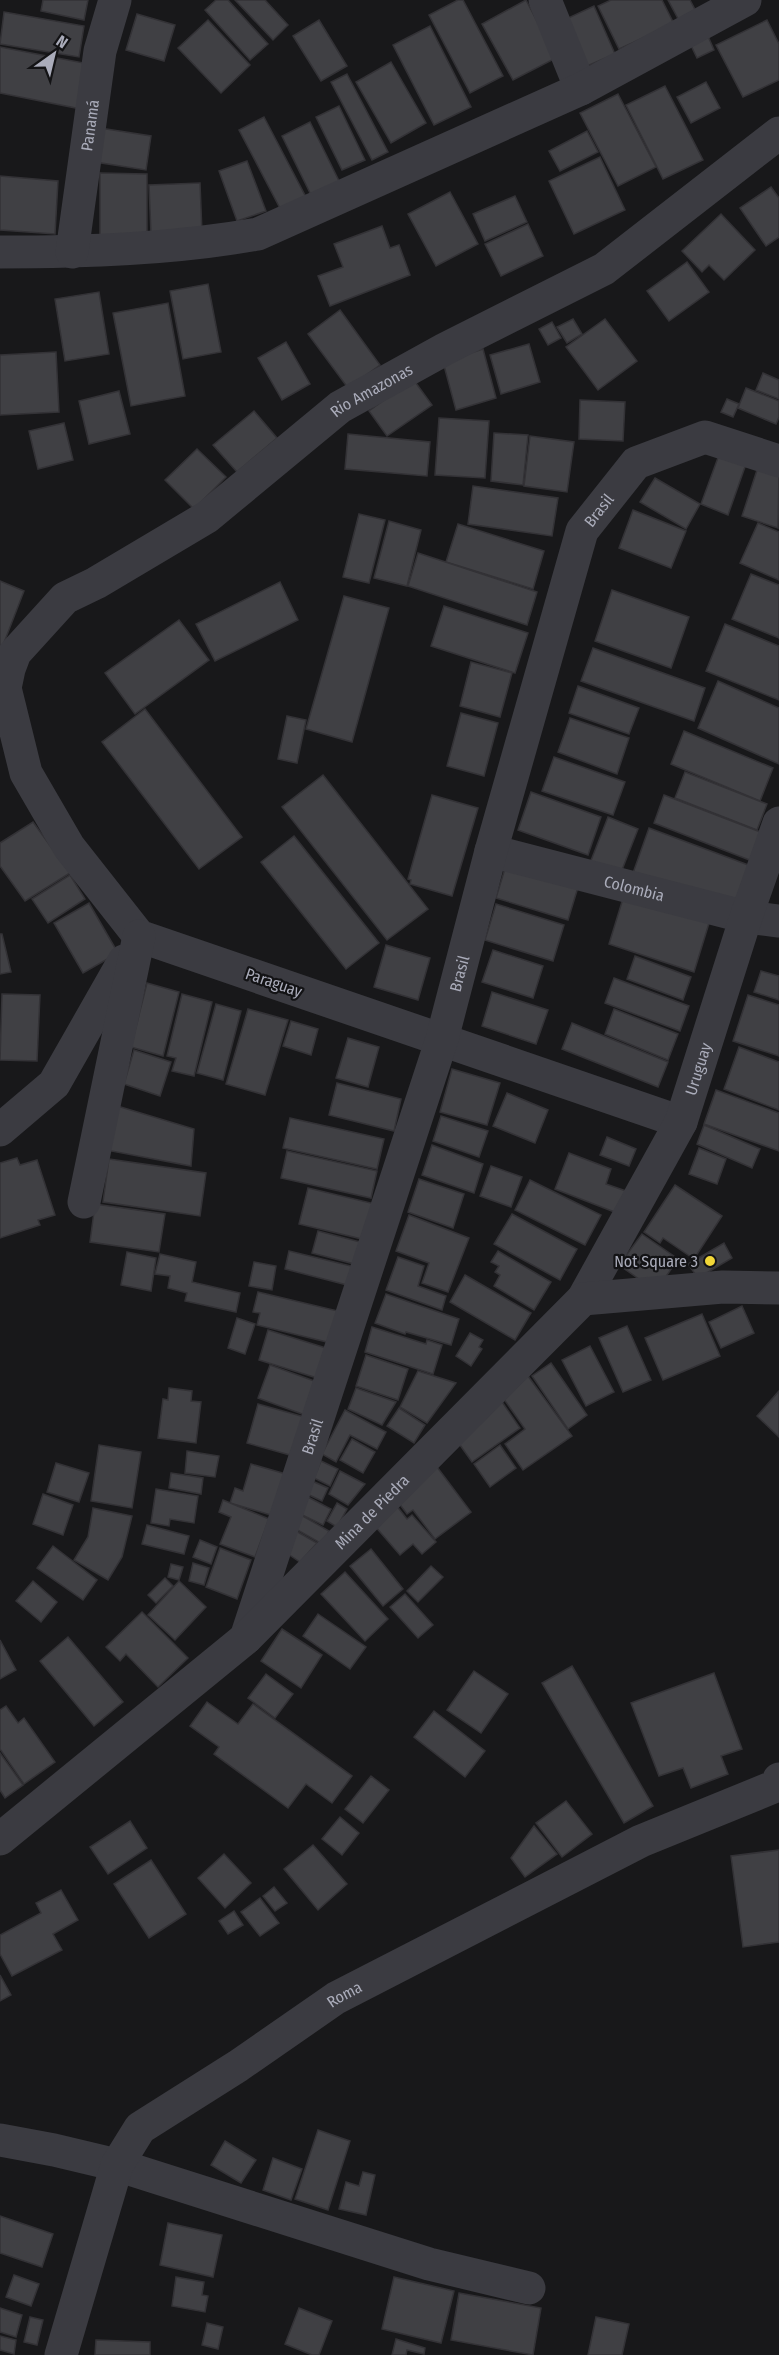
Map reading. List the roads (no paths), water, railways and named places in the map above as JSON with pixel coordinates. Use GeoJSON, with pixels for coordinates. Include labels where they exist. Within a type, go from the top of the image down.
{"type":"FeatureCollection","features":[{"type":"Feature","properties":{"kind":"street","name":"Panamá"},"geometry":{"type":"LineString","coordinates":[[72,252],[100,51],[115,0]]}},
{"type":"Feature","properties":{"kind":"street"},"geometry":{"type":"LineString","coordinates":[[545,0],[581,89]]}},
{"type":"Feature","properties":{"kind":"street"},"geometry":{"type":"LineString","coordinates":[[0,252],[72,252],[212,242],[258,234],[581,89],[745,0]]}},
{"type":"Feature","properties":{"kind":"street","name":"Rio Amazonas"},"geometry":{"type":"LineString","coordinates":[[3,687],[15,653],[65,598],[96,583],[207,517],[340,407],[445,349],[604,269],[779,133]]}},
{"type":"Feature","properties":{"kind":"street","name":"Brasil"},"geometry":{"type":"LineString","coordinates":[[246,1638],[442,1039],[492,850],[582,531],[636,463],[705,437],[779,461]]}},
{"type":"Feature","properties":{"kind":"street"},"geometry":{"type":"LineString","coordinates":[[3,687],[26,772],[69,846],[139,936],[84,1202]]}},
{"type":"Feature","properties":{"kind":"street","name":"Uruguay"},"geometry":{"type":"LineString","coordinates":[[583,1299],[681,1122],[746,917],[779,823]]}},
{"type":"Feature","properties":{"kind":"street","name":"Colombia"},"geometry":{"type":"LineString","coordinates":[[492,850],[746,917],[779,921]]}},
{"type":"Feature","properties":{"kind":"street"},"geometry":{"type":"LineString","coordinates":[[0,1130],[54,1084],[139,936]]}},
{"type":"Feature","properties":{"kind":"street","name":"Paraguay"},"geometry":{"type":"LineString","coordinates":[[139,936],[681,1122]]}},
{"type":"Feature","properties":{"kind":"street"},"geometry":{"type":"LineString","coordinates":[[583,1299],[723,1287],[779,1288]]}},
{"type":"Feature","properties":{"kind":"street","name":"Mina de Piedra"},"geometry":{"type":"LineString","coordinates":[[0,1839],[246,1638],[583,1299]]}},
{"type":"Feature","properties":{"kind":"street","name":"Roma"},"geometry":{"type":"LineString","coordinates":[[61,2355],[117,2165],[140,2128],[238,2066],[336,1998],[641,1841],[776,1786],[779,1779]]}},
{"type":"Feature","properties":{"kind":"street"},"geometry":{"type":"LineString","coordinates":[[0,2140],[117,2165],[429,2264],[529,2288]]}},
{"type":"Feature","properties":{"kind":"place","name":"Not Square 3"},"geometry":{"type":"Point","coordinates":[710,1261]}}]}
